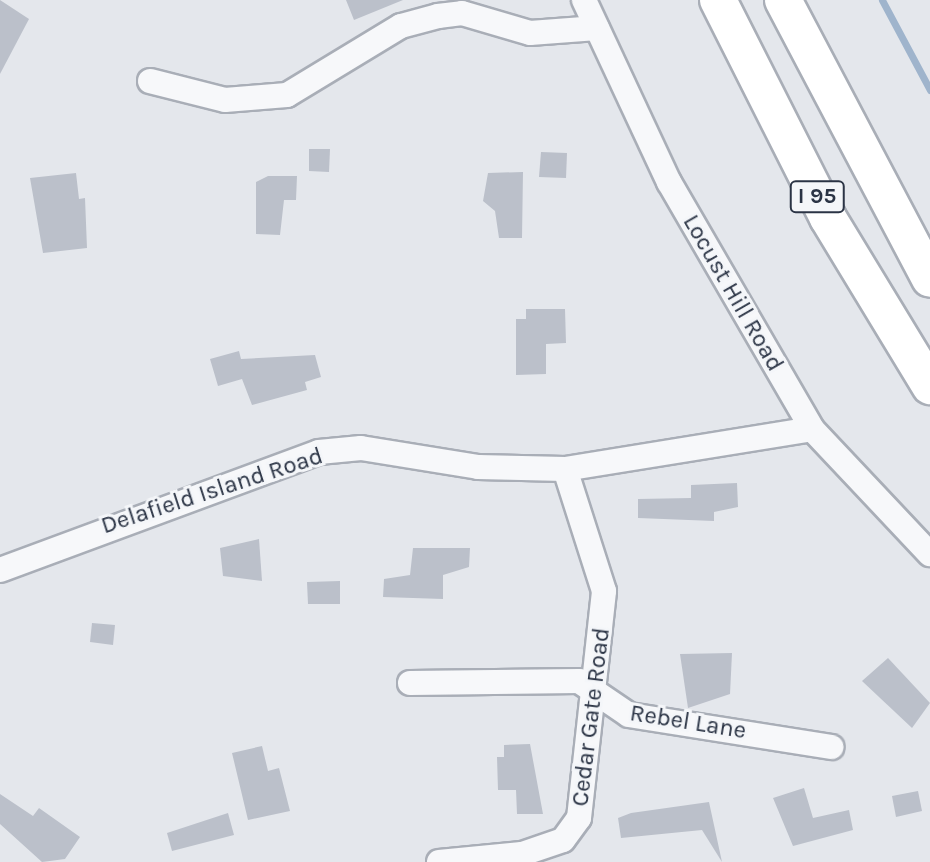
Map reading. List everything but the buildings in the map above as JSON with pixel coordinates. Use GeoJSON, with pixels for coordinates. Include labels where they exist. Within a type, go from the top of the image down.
{"type":"FeatureCollection","features":[{"type":"Feature","properties":{"kind":"highway","name":"I 95"},"geometry":{"type":"LineString","coordinates":[[718,0],[828,218],[930,386]]}},
{"type":"Feature","properties":{"kind":"highway","name":"I 95"},"geometry":{"type":"LineString","coordinates":[[783,0],[930,279]]}},
{"type":"Feature","properties":{"kind":"street","name":"Locust Hill Road"},"geometry":{"type":"LineString","coordinates":[[584,0],[676,195],[812,429],[930,554]]}},
{"type":"Feature","properties":{"kind":"street"},"geometry":{"type":"LineString","coordinates":[[150,81],[225,100],[287,95],[401,26],[450,15],[530,33],[597,28]]}},
{"type":"Feature","properties":{"kind":"street","name":"Delafield Island Road"},"geometry":{"type":"LineString","coordinates":[[0,570],[319,452],[361,448],[478,467],[565,469],[812,429]]}},
{"type":"Feature","properties":{"kind":"street","name":"Cedar Gate Road"},"geometry":{"type":"LineString","coordinates":[[439,862],[522,854],[563,840],[579,818],[597,695],[604,591],[565,469]]}},
{"type":"Feature","properties":{"kind":"street","name":"Rebel Lane"},"geometry":{"type":"LineString","coordinates":[[410,683],[525,677],[579,681],[629,715],[831,747]]}},
{"type":"Feature","properties":{"kind":"waterway"},"geometry":{"type":"LineString","coordinates":[[882,0],[930,90]]}}]}
